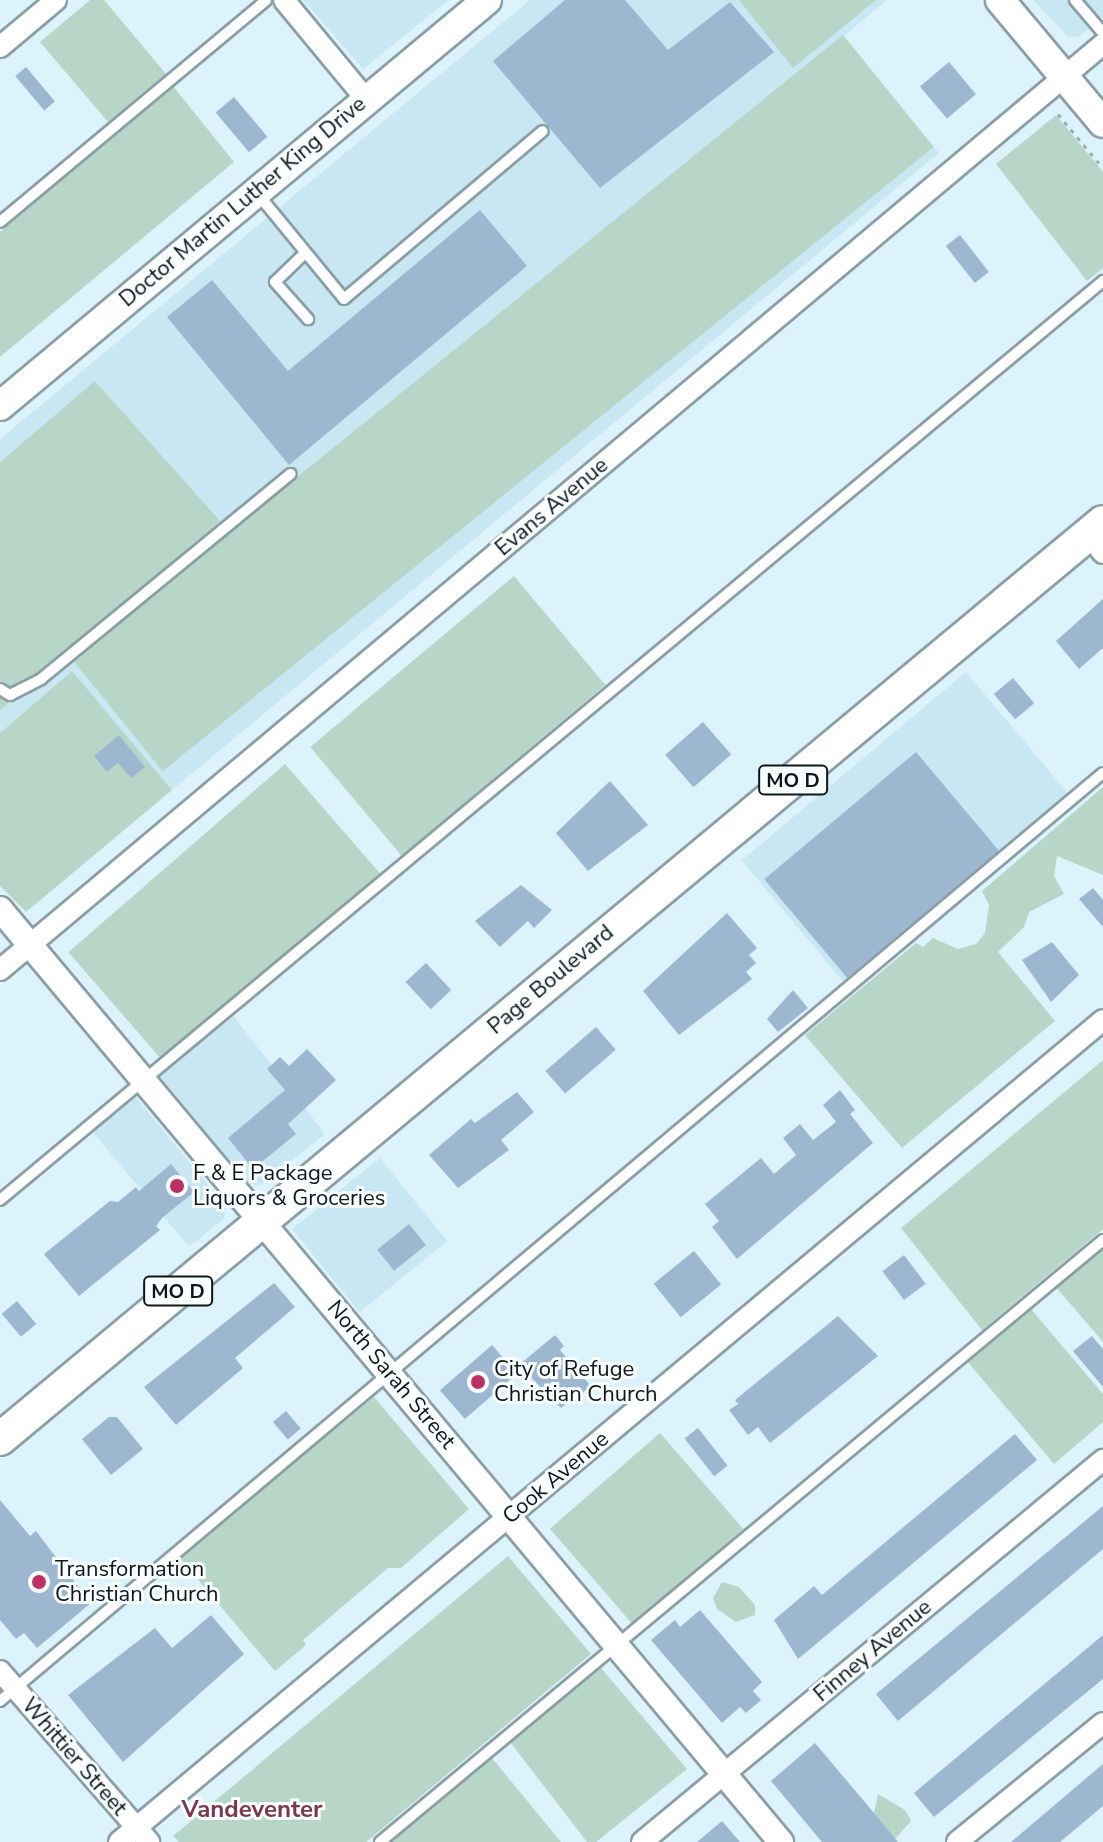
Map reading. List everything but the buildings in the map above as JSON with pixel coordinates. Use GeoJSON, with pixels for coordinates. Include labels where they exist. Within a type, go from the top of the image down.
{"type":"FeatureCollection","features":[{"type":"Feature","properties":{"kind":"main road","name":"Doctor Martin Luther King Drive"},"geometry":{"type":"LineString","coordinates":[[0,406],[487,0]]}},
{"type":"Feature","properties":{"kind":"main road"},"geometry":{"type":"LineString","coordinates":[[1000,0],[1103,123]]}},
{"type":"Feature","properties":{"kind":"main road","name":"Page Boulevard"},"geometry":{"type":"LineString","coordinates":[[0,1439],[1098,536]]}},
{"type":"Feature","properties":{"kind":"street"},"geometry":{"type":"LineString","coordinates":[[0,47],[56,0]]}},
{"type":"Feature","properties":{"kind":"street"},"geometry":{"type":"LineString","coordinates":[[284,0],[366,99]]}},
{"type":"Feature","properties":{"kind":"street","name":"Evans Avenue"},"geometry":{"type":"LineString","coordinates":[[0,970],[1103,44]]}},
{"type":"Feature","properties":{"kind":"street","name":"North Sarah Street"},"geometry":{"type":"LineString","coordinates":[[0,909],[781,1842]]}},
{"type":"Feature","properties":{"kind":"street","name":"Cook Avenue"},"geometry":{"type":"LineString","coordinates":[[119,1842],[143,1835],[511,1516],[1103,1020]]}},
{"type":"Feature","properties":{"kind":"street","name":"Finney Avenue"},"geometry":{"type":"LineString","coordinates":[[642,1842],[1103,1460]]}},
{"type":"Feature","properties":{"kind":"street","name":"Whittier Street"},"geometry":{"type":"LineString","coordinates":[[0,1671],[7,1695],[143,1835]]}},
{"type":"Feature","properties":{"kind":"street"},"geometry":{"type":"LineString","coordinates":[[957,1842],[1103,1723]]}},
{"type":"Feature","properties":{"kind":"lane"},"geometry":{"type":"LineString","coordinates":[[0,222],[266,0]]}},
{"type":"Feature","properties":{"kind":"lane"},"geometry":{"type":"LineString","coordinates":[[1075,0],[1103,33]]}},
{"type":"Feature","properties":{"kind":"lane"},"geometry":{"type":"LineString","coordinates":[[256,191],[304,254],[344,299],[543,131]]}},
{"type":"Feature","properties":{"kind":"lane"},"geometry":{"type":"LineString","coordinates":[[304,254],[275,282],[308,319]]}},
{"type":"Feature","properties":{"kind":"lane"},"geometry":{"type":"LineString","coordinates":[[0,1200],[1103,281]]}},
{"type":"Feature","properties":{"kind":"lane"},"geometry":{"type":"LineString","coordinates":[[0,689],[10,695],[41,679],[291,474]]}},
{"type":"Feature","properties":{"kind":"lane"},"geometry":{"type":"LineString","coordinates":[[7,1695],[1103,773]]}},
{"type":"Feature","properties":{"kind":"lane"},"geometry":{"type":"LineString","coordinates":[[380,1842],[1103,1240]]}},
{"type":"Feature","properties":{"kind":"path"},"geometry":{"type":"LineString","coordinates":[[1058,114],[1103,168]]}},
{"type":"Feature","properties":{"kind":"shaded area"},"geometry":{"type":"Polygon","coordinates":[[[303,0],[449,0],[363,69],[303,0]]]}},
{"type":"Feature","properties":{"kind":"shaded area"},"geometry":{"type":"Polygon","coordinates":[[[530,0],[887,0],[844,36],[939,153],[172,790],[72,672],[0,733],[0,439],[530,0]]]}},
{"type":"Feature","properties":{"kind":"shaded area"},"geometry":{"type":"Polygon","coordinates":[[[1033,0],[1103,0],[1103,17],[1080,36],[1069,38],[1033,0]]]}},
{"type":"Feature","properties":{"kind":"shaded area"},"geometry":{"type":"Polygon","coordinates":[[[966,672],[1070,796],[846,984],[742,860],[966,672]]]}},
{"type":"Feature","properties":{"kind":"shaded area"},"geometry":{"type":"Polygon","coordinates":[[[231,1013],[325,1134],[259,1186],[248,1183],[159,1075],[231,1013]]]}},
{"type":"Feature","properties":{"kind":"shaded area"},"geometry":{"type":"Polygon","coordinates":[[[134,1095],[226,1206],[224,1219],[189,1247],[91,1130],[134,1095]]]}},
{"type":"Feature","properties":{"kind":"shaded area"},"geometry":{"type":"Polygon","coordinates":[[[380,1158],[447,1241],[360,1312],[292,1229],[380,1158]]]}},
{"type":"Feature","properties":{"kind":"green space"},"geometry":{"type":"Polygon","coordinates":[[[90,0],[104,0],[166,74],[108,122],[40,42],[90,0]]]}},
{"type":"Feature","properties":{"kind":"green space"},"geometry":{"type":"Polygon","coordinates":[[[739,0],[876,0],[793,68],[739,0]]]}},
{"type":"Feature","properties":{"kind":"green space"},"geometry":{"type":"Polygon","coordinates":[[[843,35],[934,147],[163,771],[72,659],[843,35]]]}},
{"type":"Feature","properties":{"kind":"green space"},"geometry":{"type":"Polygon","coordinates":[[[172,85],[234,162],[0,357],[0,232],[172,85]]]}},
{"type":"Feature","properties":{"kind":"green space"},"geometry":{"type":"Polygon","coordinates":[[[1056,115],[1103,172],[1103,268],[1087,281],[996,164],[1056,115]]]}},
{"type":"Feature","properties":{"kind":"green space"},"geometry":{"type":"Polygon","coordinates":[[[95,381],[220,521],[0,710],[0,462],[95,381]]]}},
{"type":"Feature","properties":{"kind":"green space"},"geometry":{"type":"Polygon","coordinates":[[[514,576],[605,685],[402,856],[310,747],[514,576]]]}},
{"type":"Feature","properties":{"kind":"green space"},"geometry":{"type":"Polygon","coordinates":[[[72,671],[172,790],[26,912],[0,886],[0,733],[72,671]]]}},
{"type":"Feature","properties":{"kind":"green space"},"geometry":{"type":"Polygon","coordinates":[[[285,764],[380,873],[164,1062],[68,952],[285,764]]]}},
{"type":"Feature","properties":{"kind":"green space"},"geometry":{"type":"Polygon","coordinates":[[[1103,787],[1103,875],[1057,856],[1054,876],[1064,894],[1029,912],[1024,927],[998,952],[1055,1021],[902,1148],[805,1035],[916,943],[923,947],[933,938],[958,949],[976,944],[985,933],[989,905],[982,891],[1103,787]]]}},
{"type":"Feature","properties":{"kind":"green space"},"geometry":{"type":"Polygon","coordinates":[[[1103,1060],[1103,1229],[982,1330],[901,1228],[1103,1060]]]}},
{"type":"Feature","properties":{"kind":"green space"},"geometry":{"type":"Polygon","coordinates":[[[1103,1248],[1103,1342],[1056,1287],[1103,1248]]]}},
{"type":"Feature","properties":{"kind":"green space"},"geometry":{"type":"Polygon","coordinates":[[[1030,1308],[1103,1394],[1103,1422],[1054,1464],[967,1361],[1030,1308]]]}},
{"type":"Feature","properties":{"kind":"green space"},"geometry":{"type":"Polygon","coordinates":[[[374,1397],[469,1509],[401,1568],[388,1568],[303,1640],[306,1645],[275,1671],[179,1557],[374,1397]]]}},
{"type":"Feature","properties":{"kind":"green space"},"geometry":{"type":"Polygon","coordinates":[[[660,1433],[743,1529],[633,1625],[550,1529],[660,1433]]]}},
{"type":"Feature","properties":{"kind":"green space"},"geometry":{"type":"Polygon","coordinates":[[[508,1556],[591,1654],[366,1842],[179,1842],[173,1836],[508,1556]]]}},
{"type":"Feature","properties":{"kind":"green space"},"geometry":{"type":"Polygon","coordinates":[[[722,1582],[739,1587],[755,1605],[755,1615],[736,1622],[717,1609],[713,1598],[722,1582]]]}},
{"type":"Feature","properties":{"kind":"green space"},"geometry":{"type":"Polygon","coordinates":[[[601,1668],[687,1769],[596,1842],[587,1842],[510,1742],[601,1668]]]}},
{"type":"Feature","properties":{"kind":"green space"},"geometry":{"type":"Polygon","coordinates":[[[492,1758],[561,1842],[391,1842],[492,1758]]]}},
{"type":"Feature","properties":{"kind":"green space"},"geometry":{"type":"Polygon","coordinates":[[[878,1794],[905,1810],[911,1821],[895,1839],[874,1813],[878,1794]]]}},
{"type":"Feature","properties":{"kind":"place","name":"F & E Package Liquors & Groceries"},"geometry":{"type":"Point","coordinates":[177,1186]}},
{"type":"Feature","properties":{"kind":"place","name":"City of Refuge Christian Church"},"geometry":{"type":"Point","coordinates":[478,1382]}},
{"type":"Feature","properties":{"kind":"place","name":"Transformation Christian Church"},"geometry":{"type":"Point","coordinates":[39,1582]}},
{"type":"Feature","properties":{"kind":"district","name":"Vandeventer"},"geometry":{"type":"Point","coordinates":[252,1810]}}]}
